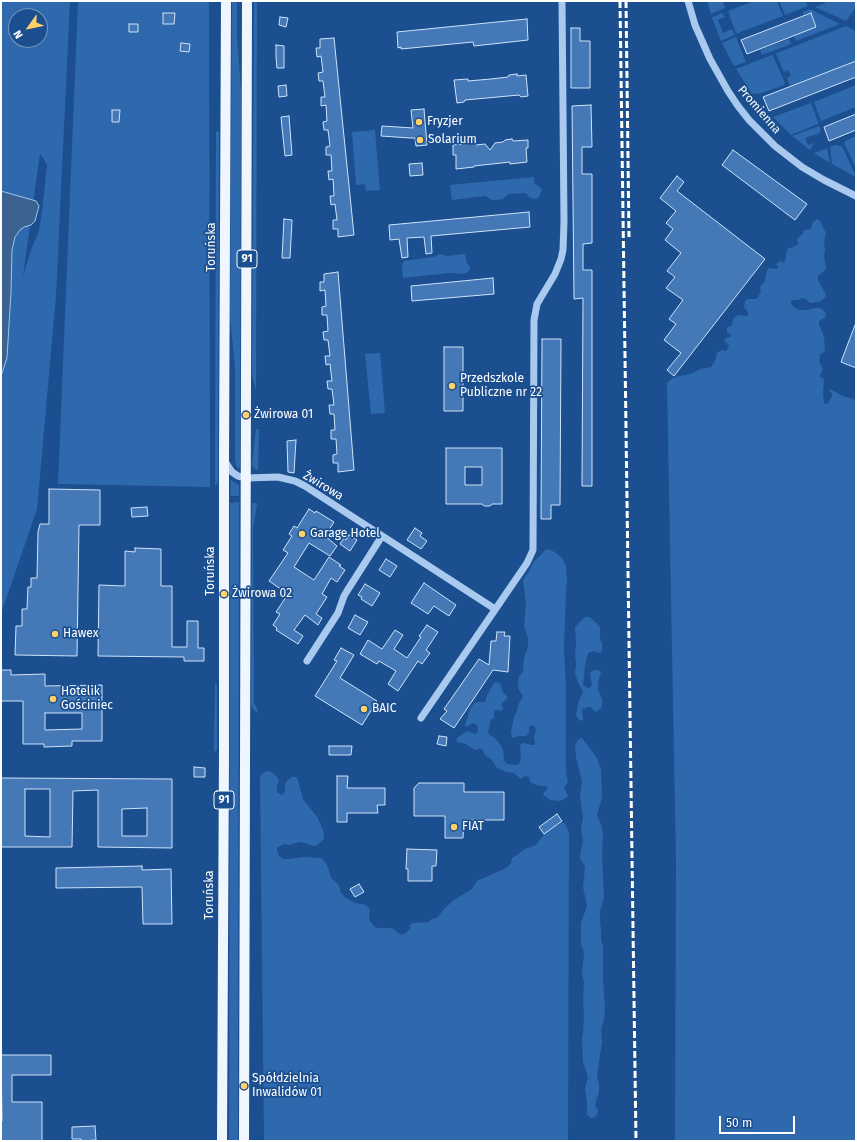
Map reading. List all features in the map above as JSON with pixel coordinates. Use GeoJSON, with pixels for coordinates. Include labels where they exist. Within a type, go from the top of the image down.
{"type":"FeatureCollection","features":[{"type":"Feature","properties":{"kind":"main road","name":"Toruńska"},"geometry":{"type":"LineString","coordinates":[[222,1141],[226,1]]}},
{"type":"Feature","properties":{"kind":"main road","name":"91"},"geometry":{"type":"LineString","coordinates":[[244,1141],[247,1]]}},
{"type":"Feature","properties":{"kind":"street"},"geometry":{"type":"LineString","coordinates":[[420,718],[527,564],[533,550],[534,320],[538,304],[555,274],[563,250],[562,1]]}},
{"type":"Feature","properties":{"kind":"street","name":"Promienna"},"geometry":{"type":"LineString","coordinates":[[688,1],[696,26],[710,59],[728,91],[749,120],[768,139],[802,167],[856,196]]}},
{"type":"Feature","properties":{"kind":"street"},"geometry":{"type":"LineString","coordinates":[[224,459],[232,472],[238,476],[246,478]]}},
{"type":"Feature","properties":{"kind":"street","name":"Żwirowa"},"geometry":{"type":"LineString","coordinates":[[246,478],[278,477],[295,481],[316,493],[495,610]]}},
{"type":"Feature","properties":{"kind":"street"},"geometry":{"type":"LineString","coordinates":[[307,661],[338,613],[344,596],[382,536]]}},
{"type":"Feature","properties":{"kind":"shaded area"},"geometry":{"type":"Polygon","coordinates":[[[1,1],[70,1],[56,296],[37,509],[1,614],[1,1]],[[40,153],[23,276],[39,231],[47,165],[40,153]]]}},
{"type":"Feature","properties":{"kind":"shaded area"},"geometry":{"type":"Polygon","coordinates":[[[78,1],[209,1],[210,487],[58,484],[78,1]]]}},
{"type":"Feature","properties":{"kind":"shaded area"},"geometry":{"type":"Polygon","coordinates":[[[232,1],[237,1],[237,37],[241,90],[239,470],[235,460],[235,368],[230,316],[232,1]]]}},
{"type":"Feature","properties":{"kind":"shaded area"},"geometry":{"type":"Polygon","coordinates":[[[254,1],[257,1],[256,391],[252,374],[254,1]]]}},
{"type":"Feature","properties":{"kind":"shaded area"},"geometry":{"type":"Polygon","coordinates":[[[707,1],[723,1],[725,8],[711,14],[707,1]]]}},
{"type":"Feature","properties":{"kind":"shaded area"},"geometry":{"type":"Polygon","coordinates":[[[754,1],[777,1],[783,16],[736,33],[728,11],[754,1]]]}},
{"type":"Feature","properties":{"kind":"shaded area"},"geometry":{"type":"Polygon","coordinates":[[[779,1],[806,1],[808,6],[785,15],[779,1]]]}},
{"type":"Feature","properties":{"kind":"shaded area"},"geometry":{"type":"Polygon","coordinates":[[[826,1],[856,1],[854,10],[846,21],[815,7],[825,3],[826,1]]]}},
{"type":"Feature","properties":{"kind":"shaded area"},"geometry":{"type":"Polygon","coordinates":[[[810,9],[840,24],[796,41],[794,36],[817,27],[811,12],[803,15],[803,12],[810,9]]]}},
{"type":"Feature","properties":{"kind":"shaded area"},"geometry":{"type":"Polygon","coordinates":[[[722,13],[725,17],[718,20],[723,33],[732,29],[735,35],[721,41],[712,18],[722,13]]]}},
{"type":"Feature","properties":{"kind":"shaded area"},"geometry":{"type":"Polygon","coordinates":[[[846,26],[856,31],[856,61],[790,86],[787,78],[791,76],[788,70],[784,72],[776,54],[846,26]]]}},
{"type":"Feature","properties":{"kind":"shaded area"},"geometry":{"type":"Polygon","coordinates":[[[736,37],[746,62],[734,66],[722,43],[736,37]]]}},
{"type":"Feature","properties":{"kind":"shaded area"},"geometry":{"type":"Polygon","coordinates":[[[789,39],[791,44],[762,55],[760,50],[789,39]]]}},
{"type":"Feature","properties":{"kind":"shaded area"},"geometry":{"type":"Polygon","coordinates":[[[772,55],[785,83],[784,85],[762,93],[752,94],[736,69],[772,55]]]}},
{"type":"Feature","properties":{"kind":"shaded area"},"geometry":{"type":"Polygon","coordinates":[[[856,85],[856,107],[821,121],[814,102],[856,85]]]}},
{"type":"Feature","properties":{"kind":"shaded area"},"geometry":{"type":"Polygon","coordinates":[[[811,103],[818,124],[791,135],[773,117],[811,103]]]}},
{"type":"Feature","properties":{"kind":"shaded area"},"geometry":{"type":"Polygon","coordinates":[[[819,126],[821,130],[820,133],[805,138],[808,145],[814,143],[810,150],[792,136],[819,126]]]}},
{"type":"Feature","properties":{"kind":"shaded area"},"geometry":{"type":"Polygon","coordinates":[[[375,130],[380,190],[366,191],[365,184],[356,185],[352,132],[375,130]]]}},
{"type":"Feature","properties":{"kind":"shaded area"},"geometry":{"type":"Polygon","coordinates":[[[216,131],[219,132],[218,483],[215,485],[216,131]]]}},
{"type":"Feature","properties":{"kind":"shaded area"},"geometry":{"type":"Polygon","coordinates":[[[856,136],[856,168],[844,143],[845,141],[856,136]]]}},
{"type":"Feature","properties":{"kind":"shaded area"},"geometry":{"type":"Polygon","coordinates":[[[835,145],[842,146],[856,177],[832,164],[830,147],[835,145]]]}},
{"type":"Feature","properties":{"kind":"shaded area"},"geometry":{"type":"Polygon","coordinates":[[[827,148],[830,163],[814,153],[827,148]]]}},
{"type":"Feature","properties":{"kind":"shaded area"},"geometry":{"type":"Polygon","coordinates":[[[534,177],[534,184],[539,186],[542,190],[538,198],[535,199],[530,198],[526,193],[509,194],[503,199],[496,200],[492,200],[485,196],[452,200],[450,185],[534,177]]]}},
{"type":"Feature","properties":{"kind":"shaded area"},"geometry":{"type":"Polygon","coordinates":[[[1,191],[36,201],[39,206],[35,221],[31,225],[20,230],[15,237],[12,250],[7,358],[1,376],[1,191]]]}},
{"type":"Feature","properties":{"kind":"shaded area"},"geometry":{"type":"Polygon","coordinates":[[[817,219],[820,221],[826,233],[824,242],[824,256],[826,268],[818,276],[818,280],[826,295],[825,298],[819,302],[810,303],[806,299],[802,298],[791,301],[791,304],[795,308],[801,310],[820,308],[826,313],[825,318],[819,321],[824,337],[825,351],[820,355],[819,361],[823,369],[820,377],[823,378],[824,381],[824,403],[828,403],[832,396],[832,393],[829,390],[853,399],[856,402],[856,1141],[675,1141],[676,862],[667,383],[675,377],[691,374],[700,369],[711,367],[718,352],[727,350],[729,345],[724,341],[731,335],[727,332],[727,328],[732,325],[736,316],[748,315],[748,312],[744,307],[745,301],[748,299],[756,299],[758,297],[761,292],[760,287],[765,281],[768,268],[778,268],[778,266],[775,265],[776,264],[780,261],[783,263],[785,261],[787,249],[799,243],[797,241],[798,238],[803,234],[804,230],[810,229],[812,227],[812,223],[817,219]]]}},
{"type":"Feature","properties":{"kind":"shaded area"},"geometry":{"type":"Polygon","coordinates":[[[440,254],[447,256],[465,255],[470,269],[468,272],[463,274],[450,273],[403,278],[402,265],[404,261],[433,257],[440,254]]]}},
{"type":"Feature","properties":{"kind":"shaded area"},"geometry":{"type":"Polygon","coordinates":[[[380,353],[385,413],[371,414],[365,354],[380,353]]]}},
{"type":"Feature","properties":{"kind":"shaded area"},"geometry":{"type":"Polygon","coordinates":[[[256,429],[259,429],[258,471],[252,464],[256,429]]]}},
{"type":"Feature","properties":{"kind":"shaded area"},"geometry":{"type":"Polygon","coordinates":[[[231,480],[239,485],[239,496],[230,496],[231,480]]]}},
{"type":"Feature","properties":{"kind":"shaded area"},"geometry":{"type":"Polygon","coordinates":[[[239,502],[238,1141],[229,1141],[230,503],[239,502]]]}},
{"type":"Feature","properties":{"kind":"shaded area"},"geometry":{"type":"Polygon","coordinates":[[[252,503],[257,504],[253,528],[254,703],[258,713],[251,705],[252,503]]]}},
{"type":"Feature","properties":{"kind":"shaded area"},"geometry":{"type":"Polygon","coordinates":[[[547,549],[555,552],[562,558],[566,566],[567,580],[564,649],[566,687],[566,773],[568,782],[564,788],[568,796],[563,800],[558,801],[551,800],[543,795],[548,789],[546,786],[536,785],[530,782],[529,777],[525,776],[521,779],[514,773],[506,772],[496,767],[492,760],[485,755],[483,750],[480,748],[476,750],[473,749],[466,744],[457,742],[456,739],[467,731],[474,734],[477,733],[477,725],[473,723],[466,727],[465,725],[470,709],[474,703],[485,702],[494,683],[497,682],[501,684],[502,691],[507,696],[507,699],[501,704],[503,709],[501,711],[494,711],[494,717],[491,719],[488,732],[496,739],[503,749],[504,760],[507,764],[517,765],[520,762],[521,757],[521,744],[524,743],[534,745],[535,743],[534,738],[536,729],[534,726],[531,725],[529,728],[529,733],[526,736],[513,738],[511,732],[518,705],[523,697],[518,688],[518,682],[523,671],[524,658],[528,647],[528,638],[524,626],[526,604],[523,580],[534,561],[547,549]]]}},
{"type":"Feature","properties":{"kind":"shaded area"},"geometry":{"type":"Polygon","coordinates":[[[585,617],[590,617],[600,627],[602,651],[600,653],[594,651],[588,653],[583,685],[589,689],[592,685],[590,673],[594,670],[599,670],[601,672],[598,689],[602,703],[601,709],[595,712],[591,707],[582,709],[583,720],[580,721],[576,715],[579,700],[583,692],[575,673],[575,627],[585,617]]]}},
{"type":"Feature","properties":{"kind":"shaded area"},"geometry":{"type":"Polygon","coordinates":[[[215,682],[217,686],[217,750],[214,752],[215,682]]]}},
{"type":"Feature","properties":{"kind":"shaded area"},"geometry":{"type":"Polygon","coordinates":[[[582,738],[597,758],[601,770],[602,798],[597,815],[603,834],[602,855],[604,898],[600,911],[600,918],[601,940],[603,946],[605,1008],[604,1020],[601,1029],[602,1042],[597,1076],[599,1092],[595,1105],[598,1110],[597,1115],[591,1118],[587,1115],[585,1088],[588,1077],[583,1062],[582,1038],[584,1016],[584,982],[582,975],[584,953],[581,944],[581,923],[587,906],[583,887],[585,867],[580,858],[583,842],[581,828],[583,819],[580,796],[582,781],[576,758],[575,745],[579,739],[582,738]]]}},
{"type":"Feature","properties":{"kind":"shaded area"},"geometry":{"type":"Polygon","coordinates":[[[267,771],[272,772],[279,780],[277,792],[282,795],[285,791],[287,781],[292,777],[297,777],[303,799],[317,817],[324,833],[324,838],[316,846],[299,842],[289,845],[284,844],[277,848],[279,856],[283,859],[304,857],[321,858],[326,863],[331,878],[339,885],[341,893],[355,903],[366,905],[370,910],[370,921],[375,927],[392,928],[401,935],[410,929],[410,925],[413,923],[428,922],[437,918],[454,900],[472,889],[477,881],[506,868],[511,863],[512,858],[525,849],[536,845],[544,834],[561,823],[565,823],[569,832],[568,1141],[264,1141],[260,777],[267,771]]]}},
{"type":"Feature","properties":{"kind":"building"},"geometry":{"type":"Polygon","coordinates":[[[163,13],[175,13],[174,24],[163,24],[163,13]]]}},
{"type":"Feature","properties":{"kind":"building"},"geometry":{"type":"Polygon","coordinates":[[[811,13],[816,27],[747,54],[741,40],[811,13]]]}},
{"type":"Feature","properties":{"kind":"building"},"geometry":{"type":"Polygon","coordinates":[[[280,17],[288,18],[286,27],[279,25],[280,17]]]}},
{"type":"Feature","properties":{"kind":"building"},"geometry":{"type":"Polygon","coordinates":[[[527,19],[528,40],[474,46],[473,42],[401,49],[401,47],[398,48],[397,32],[527,19]]]}},
{"type":"Feature","properties":{"kind":"building"},"geometry":{"type":"Polygon","coordinates":[[[129,24],[138,24],[138,32],[129,32],[129,24]]]}},
{"type":"Feature","properties":{"kind":"building"},"geometry":{"type":"Polygon","coordinates":[[[571,28],[580,28],[580,41],[590,41],[590,88],[571,88],[571,28]]]}},
{"type":"Feature","properties":{"kind":"building"},"geometry":{"type":"Polygon","coordinates":[[[334,38],[354,235],[338,237],[338,229],[333,229],[333,220],[337,220],[335,204],[331,205],[330,196],[334,196],[333,179],[329,180],[328,171],[332,171],[331,155],[326,155],[326,147],[330,146],[328,130],[324,130],[323,122],[327,121],[326,105],[321,106],[321,97],[325,97],[323,81],[319,81],[318,73],[323,72],[321,56],[317,57],[316,48],[320,48],[320,39],[334,38]]]}},
{"type":"Feature","properties":{"kind":"building"},"geometry":{"type":"Polygon","coordinates":[[[181,43],[190,44],[189,52],[180,51],[181,43]]]}},
{"type":"Feature","properties":{"kind":"building"},"geometry":{"type":"Polygon","coordinates":[[[276,45],[284,46],[284,68],[277,68],[276,45]]]}},
{"type":"Feature","properties":{"kind":"building"},"geometry":{"type":"Polygon","coordinates":[[[856,61],[856,77],[769,111],[763,97],[856,61]]]}},
{"type":"Feature","properties":{"kind":"building"},"geometry":{"type":"Polygon","coordinates":[[[517,74],[517,76],[526,75],[528,96],[521,97],[519,95],[465,100],[464,102],[457,103],[454,80],[468,79],[468,81],[491,79],[508,77],[509,75],[517,74]]]}},
{"type":"Feature","properties":{"kind":"building"},"geometry":{"type":"Polygon","coordinates":[[[286,85],[287,96],[279,97],[278,86],[286,85]]]}},
{"type":"Feature","properties":{"kind":"building"},"geometry":{"type":"Polygon","coordinates":[[[591,105],[592,147],[582,147],[582,174],[592,174],[592,243],[583,244],[583,270],[592,270],[592,486],[582,486],[583,298],[574,299],[572,106],[591,105]]]}},
{"type":"Feature","properties":{"kind":"building"},"geometry":{"type":"Polygon","coordinates":[[[424,109],[427,145],[416,146],[415,138],[381,136],[382,126],[413,128],[411,110],[424,109]]]}},
{"type":"Feature","properties":{"kind":"building"},"geometry":{"type":"Polygon","coordinates":[[[112,110],[120,110],[119,122],[112,122],[112,110]]]}},
{"type":"Feature","properties":{"kind":"building"},"geometry":{"type":"Polygon","coordinates":[[[856,114],[856,130],[829,141],[824,127],[856,114]]]}},
{"type":"Feature","properties":{"kind":"building"},"geometry":{"type":"Polygon","coordinates":[[[289,116],[292,155],[285,156],[281,117],[289,116]]]}},
{"type":"Feature","properties":{"kind":"building"},"geometry":{"type":"Polygon","coordinates":[[[512,139],[513,141],[528,140],[528,148],[526,148],[527,162],[510,164],[510,162],[456,169],[456,155],[453,155],[453,145],[474,143],[476,145],[485,144],[490,150],[495,143],[512,139]]]}},
{"type":"Feature","properties":{"kind":"building"},"geometry":{"type":"Polygon","coordinates":[[[733,150],[807,204],[795,220],[722,165],[733,150]]]}},
{"type":"Feature","properties":{"kind":"building"},"geometry":{"type":"Polygon","coordinates":[[[422,163],[423,175],[410,176],[409,164],[422,163]]]}},
{"type":"Feature","properties":{"kind":"building"},"geometry":{"type":"Polygon","coordinates":[[[677,176],[684,182],[677,191],[765,259],[674,376],[667,370],[681,353],[664,340],[676,324],[669,319],[683,300],[666,288],[675,277],[667,271],[681,253],[665,240],[673,229],[666,223],[676,211],[660,198],[677,176]]]}},
{"type":"Feature","properties":{"kind":"building"},"geometry":{"type":"Polygon","coordinates":[[[529,212],[530,227],[431,236],[432,253],[426,254],[424,237],[407,238],[408,257],[402,258],[399,239],[390,240],[389,225],[529,212]]]}},
{"type":"Feature","properties":{"kind":"building"},"geometry":{"type":"Polygon","coordinates":[[[284,219],[292,220],[290,258],[282,258],[284,219]]]}},
{"type":"Feature","properties":{"kind":"building"},"geometry":{"type":"Polygon","coordinates":[[[338,272],[354,470],[338,472],[338,463],[333,463],[333,455],[337,454],[336,439],[331,439],[331,430],[335,430],[334,414],[330,414],[329,405],[334,405],[332,389],[328,389],[327,381],[332,381],[330,364],[326,365],[325,356],[330,356],[328,340],[324,340],[323,332],[328,331],[327,315],[322,315],[322,307],[326,306],[325,290],[320,291],[320,282],[324,282],[324,274],[338,272]]]}},
{"type":"Feature","properties":{"kind":"building"},"geometry":{"type":"Polygon","coordinates":[[[493,278],[494,294],[412,301],[411,286],[493,278]]]}},
{"type":"Feature","properties":{"kind":"building"},"geometry":{"type":"Polygon","coordinates":[[[856,325],[856,368],[841,362],[856,325]]]}},
{"type":"Feature","properties":{"kind":"building"},"geometry":{"type":"Polygon","coordinates":[[[542,339],[561,339],[560,505],[551,505],[551,519],[541,519],[542,339]]]}},
{"type":"Feature","properties":{"kind":"building"},"geometry":{"type":"Polygon","coordinates":[[[444,347],[463,347],[463,411],[444,411],[444,347]]]}},
{"type":"Feature","properties":{"kind":"building"},"geometry":{"type":"Polygon","coordinates":[[[296,440],[294,473],[288,472],[287,441],[296,440]]]}},
{"type":"Feature","properties":{"kind":"building"},"geometry":{"type":"Polygon","coordinates":[[[446,448],[502,448],[502,504],[484,506],[482,504],[446,504],[446,448]],[[465,467],[465,485],[482,485],[482,467],[465,467]]]}},
{"type":"Feature","properties":{"kind":"building"},"geometry":{"type":"Polygon","coordinates":[[[49,489],[100,490],[100,525],[79,525],[77,656],[15,655],[16,626],[22,626],[22,609],[27,609],[28,587],[31,587],[31,578],[37,578],[38,532],[40,524],[49,524],[49,489]]]}},
{"type":"Feature","properties":{"kind":"building"},"geometry":{"type":"Polygon","coordinates":[[[147,507],[148,516],[132,517],[131,508],[147,507]]]}},
{"type":"Feature","properties":{"kind":"building"},"geometry":{"type":"Polygon","coordinates":[[[309,509],[315,513],[316,511],[334,522],[325,536],[337,546],[330,556],[309,543],[294,567],[314,580],[329,557],[341,565],[339,566],[345,570],[337,582],[331,578],[322,594],[327,597],[316,614],[322,618],[318,625],[305,615],[294,630],[303,636],[298,644],[276,630],[277,628],[273,625],[280,614],[276,612],[288,594],[269,581],[288,553],[283,550],[292,536],[289,534],[294,526],[297,528],[309,509]]]}},
{"type":"Feature","properties":{"kind":"building"},"geometry":{"type":"Polygon","coordinates":[[[415,528],[422,533],[420,536],[427,541],[421,549],[407,540],[415,528]]]}},
{"type":"Feature","properties":{"kind":"building"},"geometry":{"type":"Polygon","coordinates":[[[349,535],[357,540],[350,551],[340,544],[344,538],[346,540],[349,535]]]}},
{"type":"Feature","properties":{"kind":"building"},"geometry":{"type":"Polygon","coordinates":[[[135,548],[161,549],[161,586],[172,586],[172,647],[187,647],[187,621],[198,621],[198,648],[204,648],[204,661],[184,661],[184,657],[98,656],[99,585],[125,586],[125,551],[135,552],[135,548]]]}},
{"type":"Feature","properties":{"kind":"building"},"geometry":{"type":"Polygon","coordinates":[[[386,559],[397,566],[390,577],[379,570],[386,559]]]}},
{"type":"Feature","properties":{"kind":"building"},"geometry":{"type":"Polygon","coordinates":[[[424,583],[456,605],[449,616],[434,606],[428,614],[411,603],[424,583]]]}},
{"type":"Feature","properties":{"kind":"building"},"geometry":{"type":"Polygon","coordinates":[[[365,584],[380,593],[372,606],[361,599],[362,597],[358,595],[365,584]]]}},
{"type":"Feature","properties":{"kind":"building"},"geometry":{"type":"Polygon","coordinates":[[[355,615],[368,622],[360,635],[348,628],[355,615]]]}},
{"type":"Feature","properties":{"kind":"building"},"geometry":{"type":"Polygon","coordinates":[[[427,625],[438,632],[426,650],[430,653],[422,664],[418,661],[398,691],[388,684],[396,671],[379,661],[377,664],[360,654],[368,640],[382,649],[395,630],[403,635],[394,649],[407,658],[427,625]]]}},
{"type":"Feature","properties":{"kind":"building"},"geometry":{"type":"Polygon","coordinates":[[[497,632],[505,632],[504,636],[510,636],[508,672],[493,670],[454,728],[440,719],[447,711],[444,709],[479,659],[489,665],[491,641],[496,641],[497,632]]]}},
{"type":"Feature","properties":{"kind":"building"},"geometry":{"type":"Polygon","coordinates":[[[341,648],[354,655],[340,678],[377,701],[362,725],[315,696],[337,661],[334,660],[341,648]]]}},
{"type":"Feature","properties":{"kind":"building","name":"Hotelik Gościniec"},"geometry":{"type":"Polygon","coordinates":[[[1,670],[11,670],[11,675],[45,674],[45,686],[102,685],[102,741],[72,741],[72,746],[44,747],[44,744],[23,744],[23,701],[1,701],[1,670]],[[45,713],[45,730],[82,729],[82,713],[45,713]]]}},
{"type":"Feature","properties":{"kind":"building"},"geometry":{"type":"Polygon","coordinates":[[[439,736],[447,737],[446,746],[437,744],[439,736]]]}},
{"type":"Feature","properties":{"kind":"building"},"geometry":{"type":"Polygon","coordinates":[[[329,746],[352,746],[351,755],[329,755],[329,746]]]}},
{"type":"Feature","properties":{"kind":"building"},"geometry":{"type":"Polygon","coordinates":[[[194,767],[205,768],[205,777],[194,777],[194,767]]]}},
{"type":"Feature","properties":{"kind":"building"},"geometry":{"type":"Polygon","coordinates":[[[337,776],[348,776],[347,788],[385,788],[385,805],[377,805],[378,813],[347,813],[347,822],[337,822],[337,776]]]}},
{"type":"Feature","properties":{"kind":"building"},"geometry":{"type":"Polygon","coordinates":[[[1,778],[172,779],[172,848],[98,847],[98,790],[73,791],[72,847],[1,847],[1,778]],[[25,789],[25,836],[50,837],[50,789],[25,789]],[[147,808],[122,809],[122,836],[147,836],[147,808]]]}},
{"type":"Feature","properties":{"kind":"building"},"geometry":{"type":"Polygon","coordinates":[[[419,783],[464,783],[464,792],[504,792],[504,820],[464,820],[463,838],[445,838],[445,816],[414,816],[414,788],[419,783]]]}},
{"type":"Feature","properties":{"kind":"building"},"geometry":{"type":"Polygon","coordinates":[[[557,814],[562,821],[544,834],[539,827],[557,814]]]}},
{"type":"Feature","properties":{"kind":"building"},"geometry":{"type":"Polygon","coordinates":[[[407,849],[437,850],[436,866],[432,866],[432,881],[408,881],[408,869],[406,869],[407,849]]]}},
{"type":"Feature","properties":{"kind":"building"},"geometry":{"type":"Polygon","coordinates":[[[142,866],[142,870],[171,869],[172,924],[143,924],[142,887],[56,888],[56,868],[142,866]]]}},
{"type":"Feature","properties":{"kind":"building"},"geometry":{"type":"Polygon","coordinates":[[[359,884],[364,892],[355,897],[350,889],[359,884]]]}},
{"type":"Feature","properties":{"kind":"building"},"geometry":{"type":"Polygon","coordinates":[[[1,1055],[51,1055],[51,1075],[12,1075],[12,1102],[42,1102],[42,1141],[1,1141],[1,1055]]]}},
{"type":"Feature","properties":{"kind":"building"},"geometry":{"type":"Polygon","coordinates":[[[95,1126],[96,1140],[81,1141],[81,1139],[72,1139],[72,1127],[95,1126]]]}},
{"type":"Feature","properties":{"kind":"railway"},"geometry":{"type":"LineString","coordinates":[[620,1],[636,1141]]}},
{"type":"Feature","properties":{"kind":"railway"},"geometry":{"type":"LineString","coordinates":[[626,1],[629,237]]}},
{"type":"Feature","properties":{"kind":"place","name":"Fryzjer"},"geometry":{"type":"Point","coordinates":[419,122]}},
{"type":"Feature","properties":{"kind":"place","name":"Solarium"},"geometry":{"type":"Point","coordinates":[420,140]}},
{"type":"Feature","properties":{"kind":"place","name":"Przedszkole Publiczne nr 22"},"geometry":{"type":"Point","coordinates":[452,386]}},
{"type":"Feature","properties":{"kind":"place","name":"Żwirowa 01"},"geometry":{"type":"Point","coordinates":[246,415]}},
{"type":"Feature","properties":{"kind":"place","name":"Garage Hotel"},"geometry":{"type":"Point","coordinates":[302,534]}},
{"type":"Feature","properties":{"kind":"place","name":"Żwirowa 02"},"geometry":{"type":"Point","coordinates":[224,594]}},
{"type":"Feature","properties":{"kind":"place","name":"Hawex"},"geometry":{"type":"Point","coordinates":[55,634]}},
{"type":"Feature","properties":{"kind":"place","name":"Hotelik Gościniec"},"geometry":{"type":"Point","coordinates":[53,699]}},
{"type":"Feature","properties":{"kind":"place","name":"BAIC"},"geometry":{"type":"Point","coordinates":[364,709]}},
{"type":"Feature","properties":{"kind":"place","name":"FIAT"},"geometry":{"type":"Point","coordinates":[454,827]}},
{"type":"Feature","properties":{"kind":"place","name":"Spółdzielnia Inwalidów 01"},"geometry":{"type":"Point","coordinates":[244,1086]}}]}
